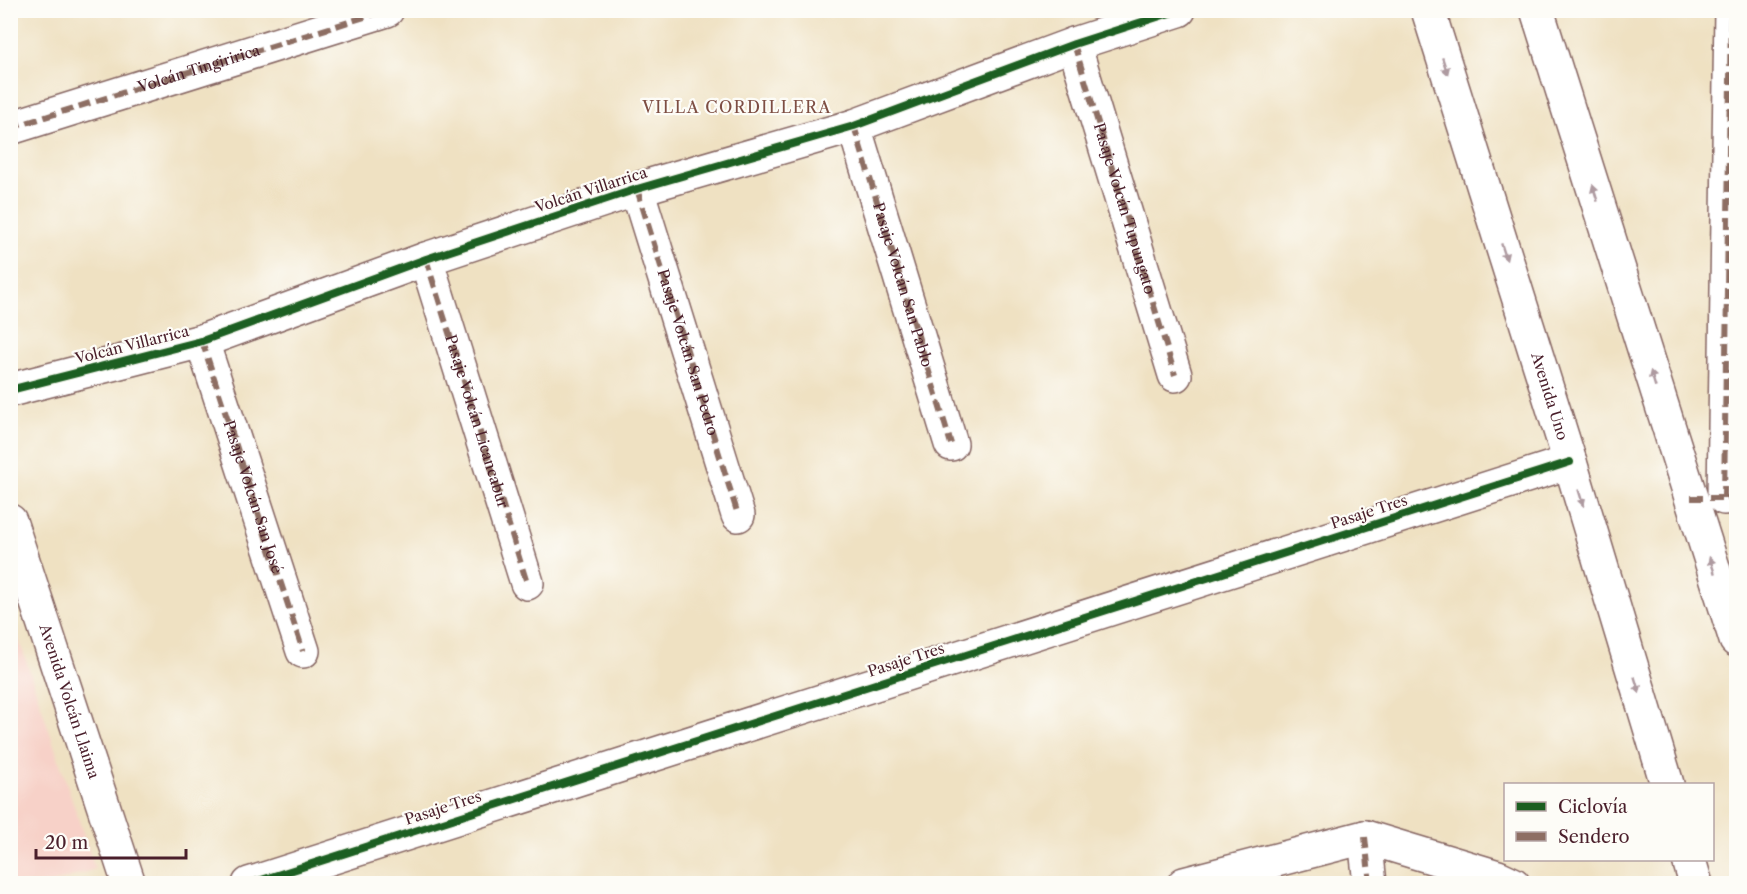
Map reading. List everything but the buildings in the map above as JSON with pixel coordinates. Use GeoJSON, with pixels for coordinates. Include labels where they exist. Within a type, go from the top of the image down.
{"type":"FeatureCollection","features":[{"type":"Feature","properties":{"kind":"street","name":"Volcán Tingiririca"},"geometry":{"type":"LineString","coordinates":[[10,128],[387,10]]}},
{"type":"Feature","properties":{"kind":"street","name":"Volcán Villarrica"},"geometry":{"type":"LineString","coordinates":[[10,390],[202,341],[426,259],[637,189],[854,126],[1074,44],[1179,10]]}},
{"type":"Feature","properties":{"kind":"street","name":"Avenida Uno"},"geometry":{"type":"LineString","coordinates":[[1428,10],[1570,462],[1667,783]]}},
{"type":"Feature","properties":{"kind":"street"},"geometry":{"type":"LineString","coordinates":[[1537,10],[1737,640]]}},
{"type":"Feature","properties":{"kind":"street"},"geometry":{"type":"LineString","coordinates":[[1691,498],[1730,498],[1731,10]]}},
{"type":"Feature","properties":{"kind":"street","name":"Pasaje Volcán Tupungato"},"geometry":{"type":"LineString","coordinates":[[1074,44],[1175,375]]}},
{"type":"Feature","properties":{"kind":"street","name":"Pasaje Volcán San Pablo"},"geometry":{"type":"LineString","coordinates":[[854,126],[951,444]]}},
{"type":"Feature","properties":{"kind":"street","name":"Pasaje Volcán San Pedro"},"geometry":{"type":"LineString","coordinates":[[637,189],[738,515]]}},
{"type":"Feature","properties":{"kind":"street","name":"Pasaje Volcán Licancabur"},"geometry":{"type":"LineString","coordinates":[[426,259],[527,583]]}},
{"type":"Feature","properties":{"kind":"street","name":"Pasaje Volcán San José"},"geometry":{"type":"LineString","coordinates":[[202,341],[303,651]]}},
{"type":"Feature","properties":{"kind":"street","name":"Pasaje Tres"},"geometry":{"type":"LineString","coordinates":[[249,884],[1570,462]]}},
{"type":"Feature","properties":{"kind":"street","name":"Avenida Volcán Llaima"},"geometry":{"type":"LineString","coordinates":[[10,521],[129,884]]}},
{"type":"Feature","properties":{"kind":"street"},"geometry":{"type":"LineString","coordinates":[[1184,884],[1365,837],[1498,877],[1513,884]]}},
{"type":"Feature","properties":{"kind":"street"},"geometry":{"type":"LineString","coordinates":[[1365,837],[1370,884]]}},
{"type":"Feature","properties":{"kind":"street"},"geometry":{"type":"LineString","coordinates":[[1689,861],[1696,884]]}},
{"type":"Feature","properties":{"kind":"shaded area"},"geometry":{"type":"Polygon","coordinates":[[[11,615],[95,869],[53,883],[11,883],[11,615]]]}},
{"type":"Feature","properties":{"kind":"marked path"},"geometry":{"type":"LineString","coordinates":[[10,128],[387,10]]}},
{"type":"Feature","properties":{"kind":"marked path"},"geometry":{"type":"LineString","coordinates":[[1724,498],[1731,10]]}},
{"type":"Feature","properties":{"kind":"marked path"},"geometry":{"type":"LineString","coordinates":[[1074,44],[1175,375]]}},
{"type":"Feature","properties":{"kind":"marked path"},"geometry":{"type":"LineString","coordinates":[[854,126],[951,444]]}},
{"type":"Feature","properties":{"kind":"marked path"},"geometry":{"type":"LineString","coordinates":[[637,189],[738,515]]}},
{"type":"Feature","properties":{"kind":"marked path"},"geometry":{"type":"LineString","coordinates":[[426,259],[527,583]]}},
{"type":"Feature","properties":{"kind":"marked path"},"geometry":{"type":"LineString","coordinates":[[202,341],[303,651]]}},
{"type":"Feature","properties":{"kind":"marked path"},"geometry":{"type":"LineString","coordinates":[[1691,498],[1736,498]]}},
{"type":"Feature","properties":{"kind":"marked path"},"geometry":{"type":"LineString","coordinates":[[1365,837],[1370,884]]}},
{"type":"Feature","properties":{"kind":"cycle path"},"geometry":{"type":"LineString","coordinates":[[10,390],[202,341],[426,259],[637,189],[854,126],[1074,44],[1179,10]]}},
{"type":"Feature","properties":{"kind":"cycle path"},"geometry":{"type":"LineString","coordinates":[[249,884],[1570,462]]}},
{"type":"Feature","properties":{"kind":"district","name":"VILLA CORDILLERA"},"geometry":{"type":"Point","coordinates":[737,107]}}]}
